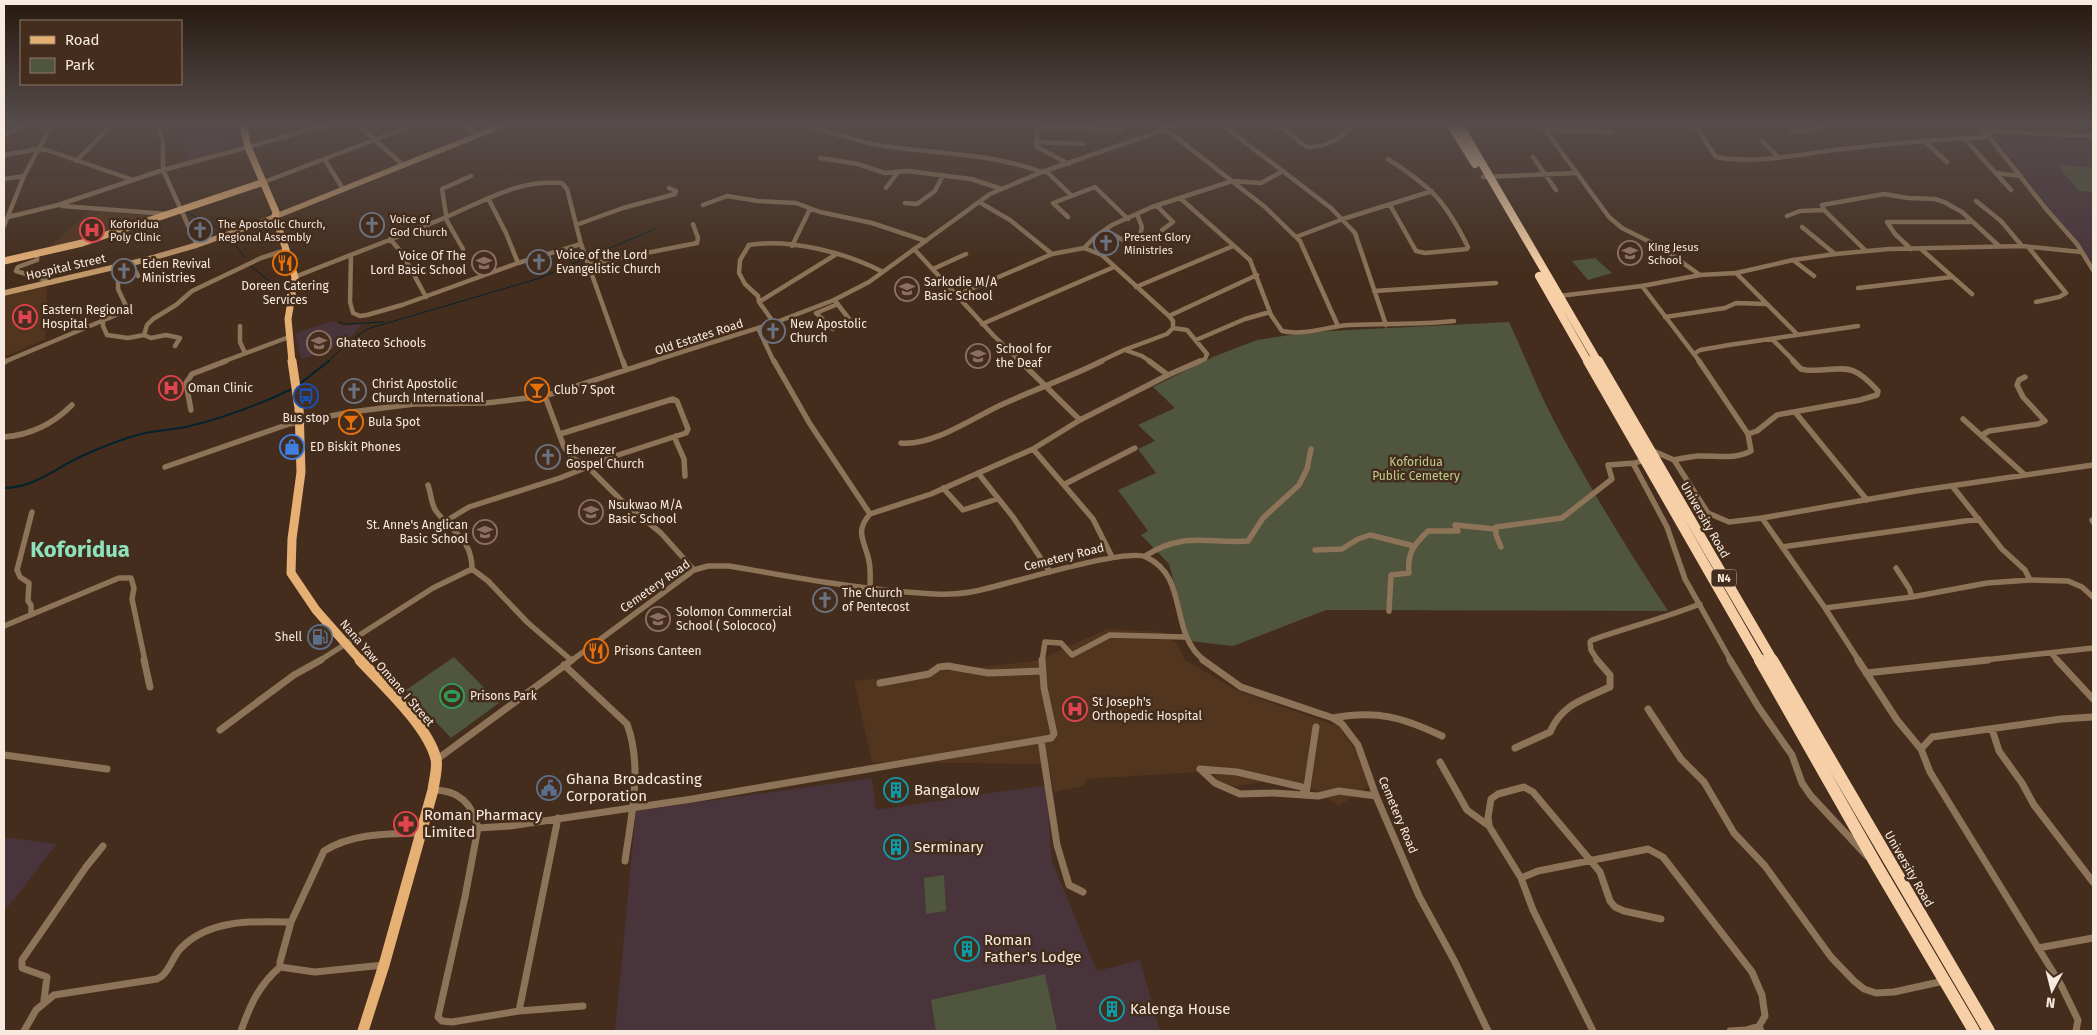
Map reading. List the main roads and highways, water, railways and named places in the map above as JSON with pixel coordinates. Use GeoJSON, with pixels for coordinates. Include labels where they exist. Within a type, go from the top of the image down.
{"type":"FeatureCollection","features":[{"type":"Feature","properties":{"kind":"highway","name":"University Road"},"geometry":{"type":"LineString","coordinates":[[1483,172],[1651,450],[1989,1031]]}},
{"type":"Feature","properties":{"kind":"highway","name":"University Road"},"geometry":{"type":"LineString","coordinates":[[1484,172],[1644,460],[1700,553],[1877,866],[1974,1031]]}},
{"type":"Feature","properties":{"kind":"main road"},"geometry":{"type":"LineString","coordinates":[[4,261],[82,243],[182,211],[262,182],[258,172]]}},
{"type":"Feature","properties":{"kind":"main road","name":"Nana Yaw Omane I Street"},"geometry":{"type":"LineString","coordinates":[[262,182],[271,213],[275,216],[295,276],[288,319],[298,392],[301,472],[292,539],[291,573],[316,610],[416,722],[428,741],[436,760],[433,790],[384,965],[363,1031]]}},
{"type":"Feature","properties":{"kind":"waterway"},"geometry":{"type":"LineString","coordinates":[[186,212],[226,232]]}},
{"type":"Feature","properties":{"kind":"waterway"},"geometry":{"type":"LineString","coordinates":[[327,362],[367,329],[537,279],[655,229]]}},
{"type":"Feature","properties":{"kind":"waterway"},"geometry":{"type":"LineString","coordinates":[[229,236],[244,257]]}},
{"type":"Feature","properties":{"kind":"waterway"},"geometry":{"type":"LineString","coordinates":[[249,265],[268,280],[290,289]]}},
{"type":"Feature","properties":{"kind":"waterway"},"geometry":{"type":"LineString","coordinates":[[339,322],[346,324],[384,322]]}},
{"type":"Feature","properties":{"kind":"waterway"},"geometry":{"type":"LineString","coordinates":[[298,385],[329,361]]}},
{"type":"Feature","properties":{"kind":"waterway"},"geometry":{"type":"LineString","coordinates":[[4,488],[26,485],[36,481],[84,455],[119,441],[141,434],[217,419],[256,405],[294,388]]}},
{"type":"Feature","properties":{"kind":"place","name":"Voice of God Church"},"geometry":{"type":"Point","coordinates":[372,225]}},
{"type":"Feature","properties":{"kind":"place","name":"Koforidua Poly Clinic"},"geometry":{"type":"Point","coordinates":[92,230]}},
{"type":"Feature","properties":{"kind":"place","name":"The Apostolic Church, Regional Assembly"},"geometry":{"type":"Point","coordinates":[200,230]}},
{"type":"Feature","properties":{"kind":"place","name":"Present Glory Ministries"},"geometry":{"type":"Point","coordinates":[1106,243]}},
{"type":"Feature","properties":{"kind":"place","name":"King Jesus School"},"geometry":{"type":"Point","coordinates":[1630,253]}},
{"type":"Feature","properties":{"kind":"place","name":"Voice of the Lord Evangelistic Church"},"geometry":{"type":"Point","coordinates":[539,262]}},
{"type":"Feature","properties":{"kind":"place","name":"Doreen Catering Services"},"geometry":{"type":"Point","coordinates":[285,263]}},
{"type":"Feature","properties":{"kind":"place","name":"Voice Of The Lord Basic School"},"geometry":{"type":"Point","coordinates":[484,263]}},
{"type":"Feature","properties":{"kind":"place","name":"Eden Revival Ministries"},"geometry":{"type":"Point","coordinates":[124,271]}},
{"type":"Feature","properties":{"kind":"place","name":"Sarkodie M/A Basic School"},"geometry":{"type":"Point","coordinates":[907,289]}},
{"type":"Feature","properties":{"kind":"place","name":"Eastern Regional Hospital"},"geometry":{"type":"Point","coordinates":[25,317]}},
{"type":"Feature","properties":{"kind":"place","name":"New Apostolic Church"},"geometry":{"type":"Point","coordinates":[773,331]}},
{"type":"Feature","properties":{"kind":"place","name":"Ghateco Schools"},"geometry":{"type":"Point","coordinates":[319,343]}},
{"type":"Feature","properties":{"kind":"place","name":"School for the Deaf"},"geometry":{"type":"Point","coordinates":[978,356]}},
{"type":"Feature","properties":{"kind":"place","name":"Oman Clinic"},"geometry":{"type":"Point","coordinates":[171,388]}},
{"type":"Feature","properties":{"kind":"place","name":"Club 7 Spot"},"geometry":{"type":"Point","coordinates":[537,390]}},
{"type":"Feature","properties":{"kind":"place","name":"Christ Apostolic Church International"},"geometry":{"type":"Point","coordinates":[354,391]}},
{"type":"Feature","properties":{"kind":"place","name":"Bus stop"},"geometry":{"type":"Point","coordinates":[306,396]}},
{"type":"Feature","properties":{"kind":"place","name":"Bula Spot"},"geometry":{"type":"Point","coordinates":[351,422]}},
{"type":"Feature","properties":{"kind":"place","name":"ED Biskit Phones"},"geometry":{"type":"Point","coordinates":[292,447]}},
{"type":"Feature","properties":{"kind":"place","name":"Ebenezer Gospel Church"},"geometry":{"type":"Point","coordinates":[548,457]}},
{"type":"Feature","properties":{"kind":"place","name":"Nsukwao M/A Basic School"},"geometry":{"type":"Point","coordinates":[591,512]}},
{"type":"Feature","properties":{"kind":"place","name":"St. Anne's Anglican Basic School"},"geometry":{"type":"Point","coordinates":[485,532]}},
{"type":"Feature","properties":{"kind":"place","name":"The Church of Pentecost"},"geometry":{"type":"Point","coordinates":[825,600]}},
{"type":"Feature","properties":{"kind":"place","name":"Solomon Commercial School ( Solococo)"},"geometry":{"type":"Point","coordinates":[658,619]}},
{"type":"Feature","properties":{"kind":"place","name":"Shell"},"geometry":{"type":"Point","coordinates":[320,637]}},
{"type":"Feature","properties":{"kind":"place","name":"Prisons Canteen"},"geometry":{"type":"Point","coordinates":[596,651]}},
{"type":"Feature","properties":{"kind":"place","name":"Prisons Park"},"geometry":{"type":"Point","coordinates":[452,696]}},
{"type":"Feature","properties":{"kind":"place","name":"St Joseph's Orthopedic Hospital"},"geometry":{"type":"Point","coordinates":[1075,709]}},
{"type":"Feature","properties":{"kind":"place","name":"Ghana Broadcasting Corporation"},"geometry":{"type":"Point","coordinates":[549,788]}},
{"type":"Feature","properties":{"kind":"place","name":"Bangalow"},"geometry":{"type":"Point","coordinates":[896,790]}},
{"type":"Feature","properties":{"kind":"place","name":"Roman Pharmacy Limited"},"geometry":{"type":"Point","coordinates":[406,824]}},
{"type":"Feature","properties":{"kind":"place","name":"Serminary"},"geometry":{"type":"Point","coordinates":[896,847]}},
{"type":"Feature","properties":{"kind":"place","name":"Roman Father's Lodge"},"geometry":{"type":"Point","coordinates":[967,949]}},
{"type":"Feature","properties":{"kind":"place","name":"Kalenga House"},"geometry":{"type":"Point","coordinates":[1112,1009]}},
{"type":"Feature","properties":{"kind":"district","name":"Koforidua"},"geometry":{"type":"Point","coordinates":[80,549]}},
{"type":"Feature","properties":{"kind":"park label","name":"Koforidua Public Cemetery"},"geometry":{"type":"Point","coordinates":[1416,469]}}]}
